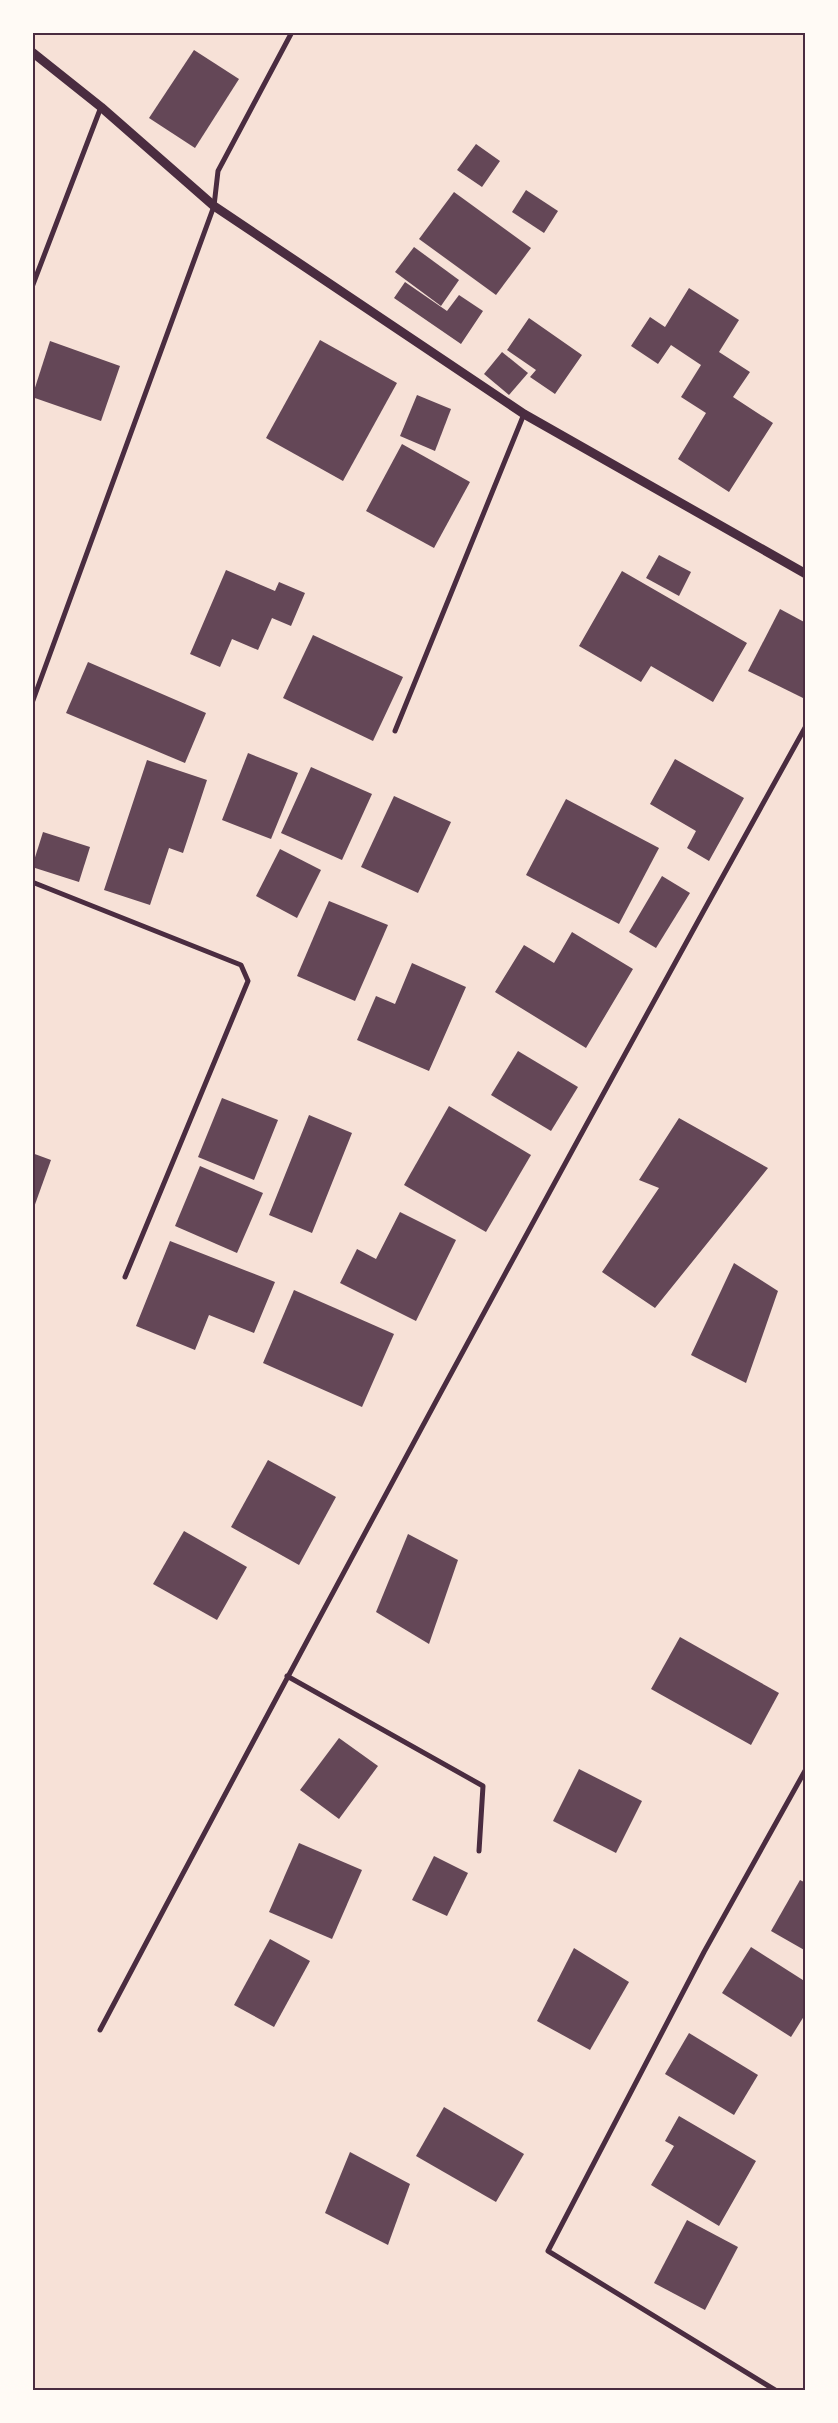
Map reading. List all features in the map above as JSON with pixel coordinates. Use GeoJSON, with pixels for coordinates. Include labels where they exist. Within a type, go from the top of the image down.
{"type":"FeatureCollection","features":[{"type":"Feature","properties":{"kind":"street"},"geometry":{"type":"LineString","coordinates":[[32,702],[214,206],[218,171],[292,32]]}},
{"type":"Feature","properties":{"kind":"street"},"geometry":{"type":"LineString","coordinates":[[32,52],[101,107],[214,206],[524,414],[806,574]]}},
{"type":"Feature","properties":{"kind":"street"},"geometry":{"type":"LineString","coordinates":[[32,288],[101,107]]}},
{"type":"Feature","properties":{"kind":"street"},"geometry":{"type":"LineString","coordinates":[[395,731],[524,414]]}},
{"type":"Feature","properties":{"kind":"street"},"geometry":{"type":"LineString","coordinates":[[100,2030],[287,1676],[669,973],[806,726]]}},
{"type":"Feature","properties":{"kind":"street"},"geometry":{"type":"LineString","coordinates":[[32,882],[241,965],[248,981],[125,1278]]}},
{"type":"Feature","properties":{"kind":"street"},"geometry":{"type":"LineString","coordinates":[[287,1676],[483,1786],[479,1851]]}},
{"type":"Feature","properties":{"kind":"street"},"geometry":{"type":"LineString","coordinates":[[775,2390],[548,2251],[704,1952],[806,1769]]}},
{"type":"Feature","properties":{"kind":"building"},"geometry":{"type":"Polygon","coordinates":[[[194,50],[239,79],[195,148],[149,118],[194,50]]]}},
{"type":"Feature","properties":{"kind":"building"},"geometry":{"type":"Polygon","coordinates":[[[476,144],[500,161],[482,187],[457,170],[476,144]]]}},
{"type":"Feature","properties":{"kind":"building"},"geometry":{"type":"Polygon","coordinates":[[[526,190],[558,211],[544,233],[512,212],[526,190]]]}},
{"type":"Feature","properties":{"kind":"building"},"geometry":{"type":"Polygon","coordinates":[[[454,192],[531,248],[496,295],[419,239],[454,192]]]}},
{"type":"Feature","properties":{"kind":"building"},"geometry":{"type":"Polygon","coordinates":[[[414,247],[459,280],[441,306],[395,272],[414,247]]]}},
{"type":"Feature","properties":{"kind":"building"},"geometry":{"type":"Polygon","coordinates":[[[405,282],[447,311],[459,295],[483,311],[461,344],[394,298],[405,282]]]}},
{"type":"Feature","properties":{"kind":"building"},"geometry":{"type":"Polygon","coordinates":[[[689,288],[739,320],[719,352],[750,372],[733,397],[773,423],[729,492],[678,459],[706,413],[681,397],[701,365],[671,345],[658,364],[631,346],[650,317],[665,327],[689,288]]]}},
{"type":"Feature","properties":{"kind":"building"},"geometry":{"type":"Polygon","coordinates":[[[529,318],[582,355],[555,394],[530,377],[536,370],[507,350],[529,318]]]}},
{"type":"Feature","properties":{"kind":"building"},"geometry":{"type":"Polygon","coordinates":[[[320,340],[397,383],[343,481],[266,438],[320,340]]]}},
{"type":"Feature","properties":{"kind":"building"},"geometry":{"type":"Polygon","coordinates":[[[50,341],[120,366],[101,421],[32,397],[50,341]]]}},
{"type":"Feature","properties":{"kind":"building"},"geometry":{"type":"Polygon","coordinates":[[[502,352],[528,373],[509,395],[484,374],[502,352]]]}},
{"type":"Feature","properties":{"kind":"building"},"geometry":{"type":"Polygon","coordinates":[[[417,395],[451,409],[435,451],[400,436],[417,395]]]}},
{"type":"Feature","properties":{"kind":"building"},"geometry":{"type":"Polygon","coordinates":[[[402,444],[470,482],[434,548],[366,511],[402,444]]]}},
{"type":"Feature","properties":{"kind":"building"},"geometry":{"type":"Polygon","coordinates":[[[659,555],[691,572],[679,596],[646,578],[659,555]]]}},
{"type":"Feature","properties":{"kind":"building"},"geometry":{"type":"Polygon","coordinates":[[[226,570],[275,591],[279,582],[305,593],[291,626],[272,618],[258,650],[232,639],[220,667],[190,654],[226,570]]]}},
{"type":"Feature","properties":{"kind":"building"},"geometry":{"type":"Polygon","coordinates":[[[622,571],[747,643],[713,702],[651,666],[641,682],[579,646],[622,571]]]}},
{"type":"Feature","properties":{"kind":"building"},"geometry":{"type":"Polygon","coordinates":[[[780,609],[806,623],[806,693],[803,698],[748,671],[780,609]]]}},
{"type":"Feature","properties":{"kind":"building"},"geometry":{"type":"Polygon","coordinates":[[[313,635],[403,677],[373,741],[283,698],[313,635]]]}},
{"type":"Feature","properties":{"kind":"building"},"geometry":{"type":"Polygon","coordinates":[[[88,662],[206,713],[185,763],[66,713],[88,662]]]}},
{"type":"Feature","properties":{"kind":"building"},"geometry":{"type":"Polygon","coordinates":[[[248,753],[298,773],[271,839],[222,820],[248,753]]]}},
{"type":"Feature","properties":{"kind":"building"},"geometry":{"type":"Polygon","coordinates":[[[675,759],[744,798],[709,861],[687,848],[696,831],[650,804],[675,759]]]}},
{"type":"Feature","properties":{"kind":"building"},"geometry":{"type":"Polygon","coordinates":[[[147,760],[207,780],[183,853],[169,848],[150,905],[104,890],[147,760]]]}},
{"type":"Feature","properties":{"kind":"building"},"geometry":{"type":"Polygon","coordinates":[[[311,767],[372,794],[342,860],[281,833],[311,767]]]}},
{"type":"Feature","properties":{"kind":"building"},"geometry":{"type":"Polygon","coordinates":[[[394,796],[451,822],[418,893],[361,867],[394,796]]]}},
{"type":"Feature","properties":{"kind":"building"},"geometry":{"type":"Polygon","coordinates":[[[566,799],[659,848],[619,924],[526,875],[566,799]]]}},
{"type":"Feature","properties":{"kind":"building"},"geometry":{"type":"Polygon","coordinates":[[[43,832],[90,847],[79,882],[32,867],[43,832]]]}},
{"type":"Feature","properties":{"kind":"building"},"geometry":{"type":"Polygon","coordinates":[[[280,849],[321,870],[297,918],[256,896],[280,849]]]}},
{"type":"Feature","properties":{"kind":"building"},"geometry":{"type":"Polygon","coordinates":[[[662,876],[690,893],[656,948],[629,932],[662,876]]]}},
{"type":"Feature","properties":{"kind":"building"},"geometry":{"type":"Polygon","coordinates":[[[329,901],[388,925],[355,1001],[297,976],[329,901]]]}},
{"type":"Feature","properties":{"kind":"building"},"geometry":{"type":"Polygon","coordinates":[[[572,932],[633,969],[586,1048],[495,992],[524,945],[554,963],[572,932]]]}},
{"type":"Feature","properties":{"kind":"building"},"geometry":{"type":"Polygon","coordinates":[[[412,963],[466,987],[429,1071],[357,1040],[376,996],[395,1004],[412,963]]]}},
{"type":"Feature","properties":{"kind":"building"},"geometry":{"type":"Polygon","coordinates":[[[518,1051],[578,1087],[551,1131],[491,1095],[518,1051]]]}},
{"type":"Feature","properties":{"kind":"building"},"geometry":{"type":"Polygon","coordinates":[[[222,1098],[278,1120],[254,1180],[198,1157],[222,1098]]]}},
{"type":"Feature","properties":{"kind":"building"},"geometry":{"type":"Polygon","coordinates":[[[449,1106],[531,1155],[486,1232],[404,1185],[449,1106]]]}},
{"type":"Feature","properties":{"kind":"building"},"geometry":{"type":"Polygon","coordinates":[[[309,1115],[352,1133],[312,1233],[269,1215],[309,1115]]]}},
{"type":"Feature","properties":{"kind":"building"},"geometry":{"type":"Polygon","coordinates":[[[679,1118],[768,1168],[655,1308],[602,1272],[659,1188],[639,1180],[679,1118]]]}},
{"type":"Feature","properties":{"kind":"building"},"geometry":{"type":"Polygon","coordinates":[[[32,1153],[51,1160],[33,1210],[32,1210],[32,1153]]]}},
{"type":"Feature","properties":{"kind":"building"},"geometry":{"type":"Polygon","coordinates":[[[200,1166],[263,1193],[237,1253],[175,1226],[200,1166]]]}},
{"type":"Feature","properties":{"kind":"building"},"geometry":{"type":"Polygon","coordinates":[[[400,1212],[456,1240],[416,1321],[340,1283],[357,1249],[376,1259],[400,1212]]]}},
{"type":"Feature","properties":{"kind":"building"},"geometry":{"type":"Polygon","coordinates":[[[170,1241],[275,1282],[254,1333],[209,1315],[195,1350],[136,1326],[170,1241]]]}},
{"type":"Feature","properties":{"kind":"building"},"geometry":{"type":"Polygon","coordinates":[[[734,1263],[778,1291],[746,1383],[691,1355],[734,1263]]]}},
{"type":"Feature","properties":{"kind":"building"},"geometry":{"type":"Polygon","coordinates":[[[294,1290],[394,1334],[362,1407],[263,1363],[294,1290]]]}},
{"type":"Feature","properties":{"kind":"building"},"geometry":{"type":"Polygon","coordinates":[[[268,1460],[336,1497],[299,1565],[231,1527],[268,1460]]]}},
{"type":"Feature","properties":{"kind":"building"},"geometry":{"type":"Polygon","coordinates":[[[184,1531],[247,1567],[217,1620],[153,1584],[184,1531]]]}},
{"type":"Feature","properties":{"kind":"building"},"geometry":{"type":"Polygon","coordinates":[[[408,1534],[458,1560],[429,1644],[376,1612],[408,1534]]]}},
{"type":"Feature","properties":{"kind":"building"},"geometry":{"type":"Polygon","coordinates":[[[680,1637],[779,1693],[751,1745],[651,1689],[680,1637]]]}},
{"type":"Feature","properties":{"kind":"building"},"geometry":{"type":"Polygon","coordinates":[[[339,1738],[378,1766],[339,1819],[300,1790],[339,1738]]]}},
{"type":"Feature","properties":{"kind":"building"},"geometry":{"type":"Polygon","coordinates":[[[579,1769],[642,1801],[616,1853],[553,1821],[579,1769]]]}},
{"type":"Feature","properties":{"kind":"building"},"geometry":{"type":"Polygon","coordinates":[[[299,1843],[362,1870],[332,1939],[269,1912],[299,1843]]]}},
{"type":"Feature","properties":{"kind":"building"},"geometry":{"type":"Polygon","coordinates":[[[434,1856],[468,1873],[447,1916],[412,1900],[434,1856]]]}},
{"type":"Feature","properties":{"kind":"building"},"geometry":{"type":"Polygon","coordinates":[[[800,1880],[806,1883],[806,1951],[771,1931],[800,1880]]]}},
{"type":"Feature","properties":{"kind":"building"},"geometry":{"type":"Polygon","coordinates":[[[270,1939],[310,1961],[274,2027],[234,2005],[270,1939]]]}},
{"type":"Feature","properties":{"kind":"building"},"geometry":{"type":"Polygon","coordinates":[[[751,1947],[806,1982],[806,2013],[791,2037],[722,1993],[751,1947]]]}},
{"type":"Feature","properties":{"kind":"building"},"geometry":{"type":"Polygon","coordinates":[[[574,1948],[629,1982],[590,2050],[537,2021],[574,1948]]]}},
{"type":"Feature","properties":{"kind":"building"},"geometry":{"type":"Polygon","coordinates":[[[689,2033],[758,2075],[734,2115],[665,2074],[689,2033]]]}},
{"type":"Feature","properties":{"kind":"building"},"geometry":{"type":"Polygon","coordinates":[[[444,2107],[524,2154],[496,2202],[416,2156],[444,2107]]]}},
{"type":"Feature","properties":{"kind":"building"},"geometry":{"type":"Polygon","coordinates":[[[679,2116],[756,2161],[719,2226],[651,2185],[674,2146],[665,2141],[679,2116]]]}},
{"type":"Feature","properties":{"kind":"building"},"geometry":{"type":"Polygon","coordinates":[[[350,2152],[410,2184],[388,2245],[325,2213],[350,2152]]]}},
{"type":"Feature","properties":{"kind":"building"},"geometry":{"type":"Polygon","coordinates":[[[687,2220],[738,2247],[705,2310],[654,2283],[687,2220]]]}}]}
